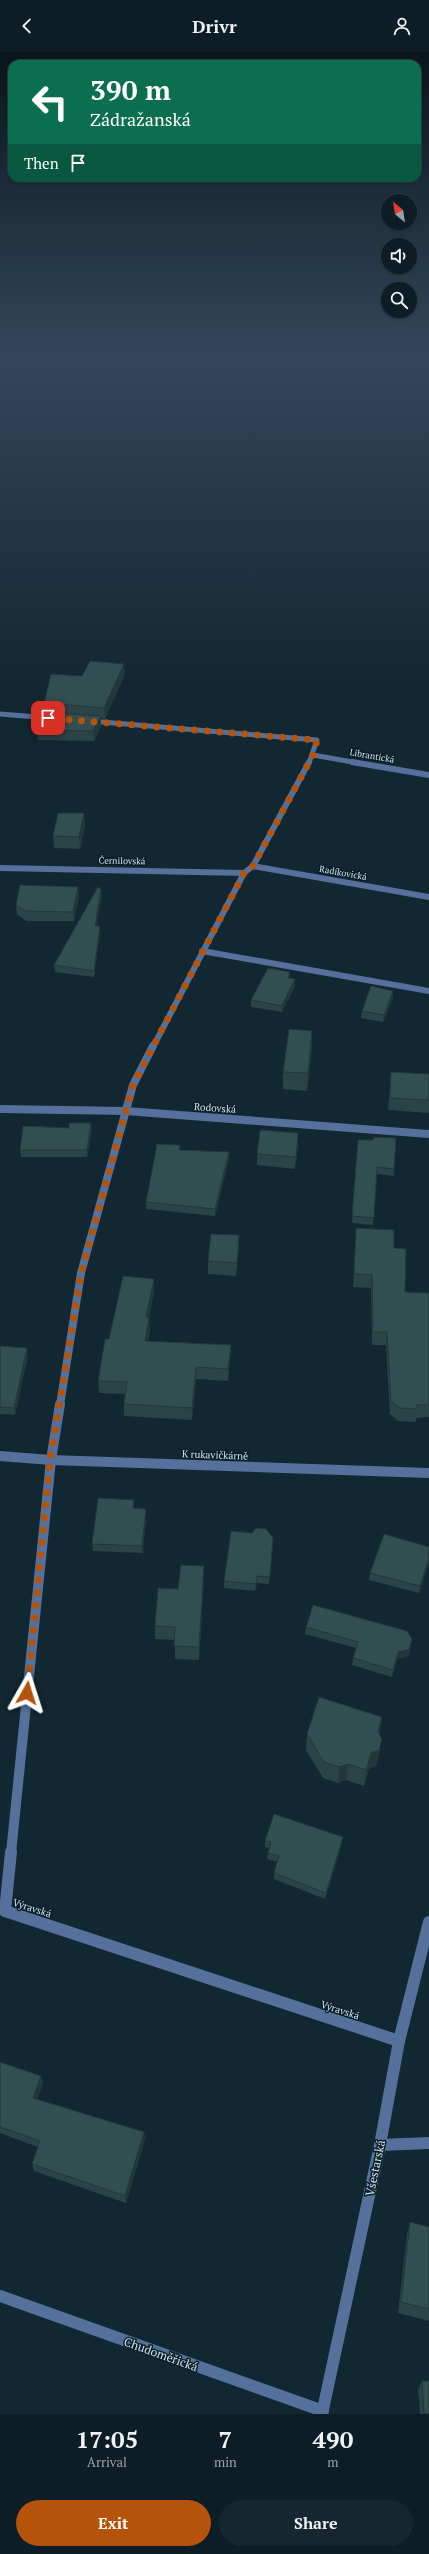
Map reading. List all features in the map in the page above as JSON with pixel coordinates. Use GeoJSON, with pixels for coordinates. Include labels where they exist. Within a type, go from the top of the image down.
{"type":"FeatureCollection","features":[{"type":"Feature","properties":{"kind":"street"},"geometry":{"type":"LineString","coordinates":[[0,714],[56,718]]}},
{"type":"Feature","properties":{"kind":"street","name":"Výravská"},"geometry":{"type":"LineString","coordinates":[[79,720],[317,740],[313,755],[253,866],[244,873],[133,1085],[81,1274],[50,1460],[5,1911],[400,2041]]}},
{"type":"Feature","properties":{"kind":"street","name":"Librantická"},"geometry":{"type":"LineString","coordinates":[[313,755],[429,775]]}},
{"type":"Feature","properties":{"kind":"street","name":"Radíkovická"},"geometry":{"type":"LineString","coordinates":[[253,866],[429,897]]}},
{"type":"Feature","properties":{"kind":"street","name":"Černilovská"},"geometry":{"type":"LineString","coordinates":[[0,868],[244,873]]}},
{"type":"Feature","properties":{"kind":"street"},"geometry":{"type":"LineString","coordinates":[[202,951],[429,991]]}},
{"type":"Feature","properties":{"kind":"street","name":"Rodovská"},"geometry":{"type":"LineString","coordinates":[[0,1109],[126,1111],[429,1134]]}},
{"type":"Feature","properties":{"kind":"street","name":"K rukavičkárně"},"geometry":{"type":"LineString","coordinates":[[0,1456],[50,1460],[429,1473]]}},
{"type":"Feature","properties":{"kind":"street","name":"Všestarská"},"geometry":{"type":"LineString","coordinates":[[322,2412],[380,2145],[400,2041],[429,1922]]}},
{"type":"Feature","properties":{"kind":"street"},"geometry":{"type":"LineString","coordinates":[[380,2145],[429,2143]]}},
{"type":"Feature","properties":{"kind":"street","name":"Chudoměřická"},"geometry":{"type":"LineString","coordinates":[[0,2296],[322,2412]]}},
{"type":"Feature","properties":{"kind":"building"},"geometry":{"type":"Polygon","coordinates":[[[90,661],[124,664],[104,708],[44,703],[51,674],[82,676],[90,661]]]}},
{"type":"Feature","properties":{"kind":"building"},"geometry":{"type":"Polygon","coordinates":[[[42,712],[101,716],[93,731],[37,730],[42,712]]]}},
{"type":"Feature","properties":{"kind":"building"},"geometry":{"type":"Polygon","coordinates":[[[58,813],[84,813],[79,837],[53,836],[58,813]]]}},
{"type":"Feature","properties":{"kind":"building"},"geometry":{"type":"Polygon","coordinates":[[[20,885],[78,887],[73,912],[25,911],[16,905],[20,885]]]}},
{"type":"Feature","properties":{"kind":"building"},"geometry":{"type":"Polygon","coordinates":[[[98,887],[101,889],[95,926],[100,926],[94,971],[54,965],[98,887]]]}},
{"type":"Feature","properties":{"kind":"building"},"geometry":{"type":"Polygon","coordinates":[[[268,968],[290,972],[288,978],[295,979],[282,1006],[251,1000],[268,968]]]}},
{"type":"Feature","properties":{"kind":"building"},"geometry":{"type":"Polygon","coordinates":[[[371,986],[393,991],[384,1015],[362,1011],[371,986]]]}},
{"type":"Feature","properties":{"kind":"building"},"geometry":{"type":"Polygon","coordinates":[[[289,1029],[312,1031],[308,1073],[283,1072],[289,1029]]]}},
{"type":"Feature","properties":{"kind":"building"},"geometry":{"type":"Polygon","coordinates":[[[391,1072],[429,1074],[429,1100],[390,1098],[391,1072]]]}},
{"type":"Feature","properties":{"kind":"building"},"geometry":{"type":"Polygon","coordinates":[[[69,1123],[91,1123],[87,1150],[20,1150],[23,1126],[69,1128],[69,1123]]]}},
{"type":"Feature","properties":{"kind":"building"},"geometry":{"type":"Polygon","coordinates":[[[260,1130],[298,1133],[296,1157],[257,1154],[260,1130]]]}},
{"type":"Feature","properties":{"kind":"building"},"geometry":{"type":"Polygon","coordinates":[[[374,1137],[396,1138],[394,1169],[377,1167],[374,1218],[352,1216],[358,1140],[373,1140],[374,1137]]]}},
{"type":"Feature","properties":{"kind":"building"},"geometry":{"type":"Polygon","coordinates":[[[157,1144],[180,1145],[179,1150],[229,1152],[215,1209],[146,1202],[157,1144]]]}},
{"type":"Feature","properties":{"kind":"building"},"geometry":{"type":"Polygon","coordinates":[[[356,1228],[394,1230],[394,1248],[406,1249],[405,1292],[429,1293],[429,1405],[416,1405],[417,1409],[400,1408],[391,1401],[387,1332],[373,1332],[372,1275],[354,1274],[356,1228]]]}},
{"type":"Feature","properties":{"kind":"building"},"geometry":{"type":"Polygon","coordinates":[[[211,1234],[239,1235],[237,1263],[208,1261],[211,1234]]]}},
{"type":"Feature","properties":{"kind":"building"},"geometry":{"type":"Polygon","coordinates":[[[123,1276],[154,1279],[146,1317],[149,1318],[145,1341],[231,1345],[228,1369],[196,1367],[192,1408],[124,1404],[127,1382],[98,1381],[105,1339],[109,1339],[123,1276]]]}},
{"type":"Feature","properties":{"kind":"building"},"geometry":{"type":"Polygon","coordinates":[[[0,1346],[27,1348],[14,1408],[0,1407],[0,1346]]]}},
{"type":"Feature","properties":{"kind":"building"},"geometry":{"type":"Polygon","coordinates":[[[98,1498],[134,1500],[133,1508],[146,1509],[142,1546],[92,1544],[98,1498]]]}},
{"type":"Feature","properties":{"kind":"building"},"geometry":{"type":"Polygon","coordinates":[[[256,1528],[266,1529],[273,1538],[270,1577],[257,1576],[256,1584],[224,1581],[231,1531],[252,1533],[256,1528]]]}},
{"type":"Feature","properties":{"kind":"building"},"geometry":{"type":"Polygon","coordinates":[[[384,1534],[429,1547],[429,1558],[420,1586],[370,1573],[384,1534]]]}},
{"type":"Feature","properties":{"kind":"building"},"geometry":{"type":"Polygon","coordinates":[[[181,1565],[204,1566],[199,1647],[174,1646],[175,1627],[155,1626],[158,1588],[178,1589],[181,1565]]]}},
{"type":"Feature","properties":{"kind":"building"},"geometry":{"type":"Polygon","coordinates":[[[313,1605],[407,1631],[412,1639],[409,1649],[398,1652],[393,1670],[353,1658],[358,1642],[306,1627],[313,1605]]]}},
{"type":"Feature","properties":{"kind":"building"},"geometry":{"type":"Polygon","coordinates":[[[319,1697],[382,1717],[378,1732],[382,1739],[379,1750],[371,1753],[366,1770],[348,1764],[339,1767],[324,1762],[307,1734],[319,1697]]]}},
{"type":"Feature","properties":{"kind":"building"},"geometry":{"type":"Polygon","coordinates":[[[274,1814],[343,1837],[326,1893],[274,1873],[279,1856],[268,1853],[271,1842],[265,1841],[274,1814]]]}},
{"type":"Feature","properties":{"kind":"building"},"geometry":{"type":"Polygon","coordinates":[[[0,2062],[41,2076],[33,2098],[144,2132],[125,2196],[32,2164],[40,2141],[0,2127],[0,2062]]]}},
{"type":"Feature","properties":{"kind":"building"},"geometry":{"type":"Polygon","coordinates":[[[410,2222],[429,2227],[429,2309],[401,2302],[410,2222]]]}},
{"type":"Feature","properties":{"kind":"building"},"geometry":{"type":"Polygon","coordinates":[[[422,2381],[429,2381],[429,2414],[424,2414],[422,2381]]]}},
{"type":"Feature","properties":{"kind":"route"},"geometry":{"type":"LineString","coordinates":[[27,1693],[50,1460],[81,1274],[133,1085],[244,873],[253,866],[313,755],[317,740],[48,718]]}}]}
